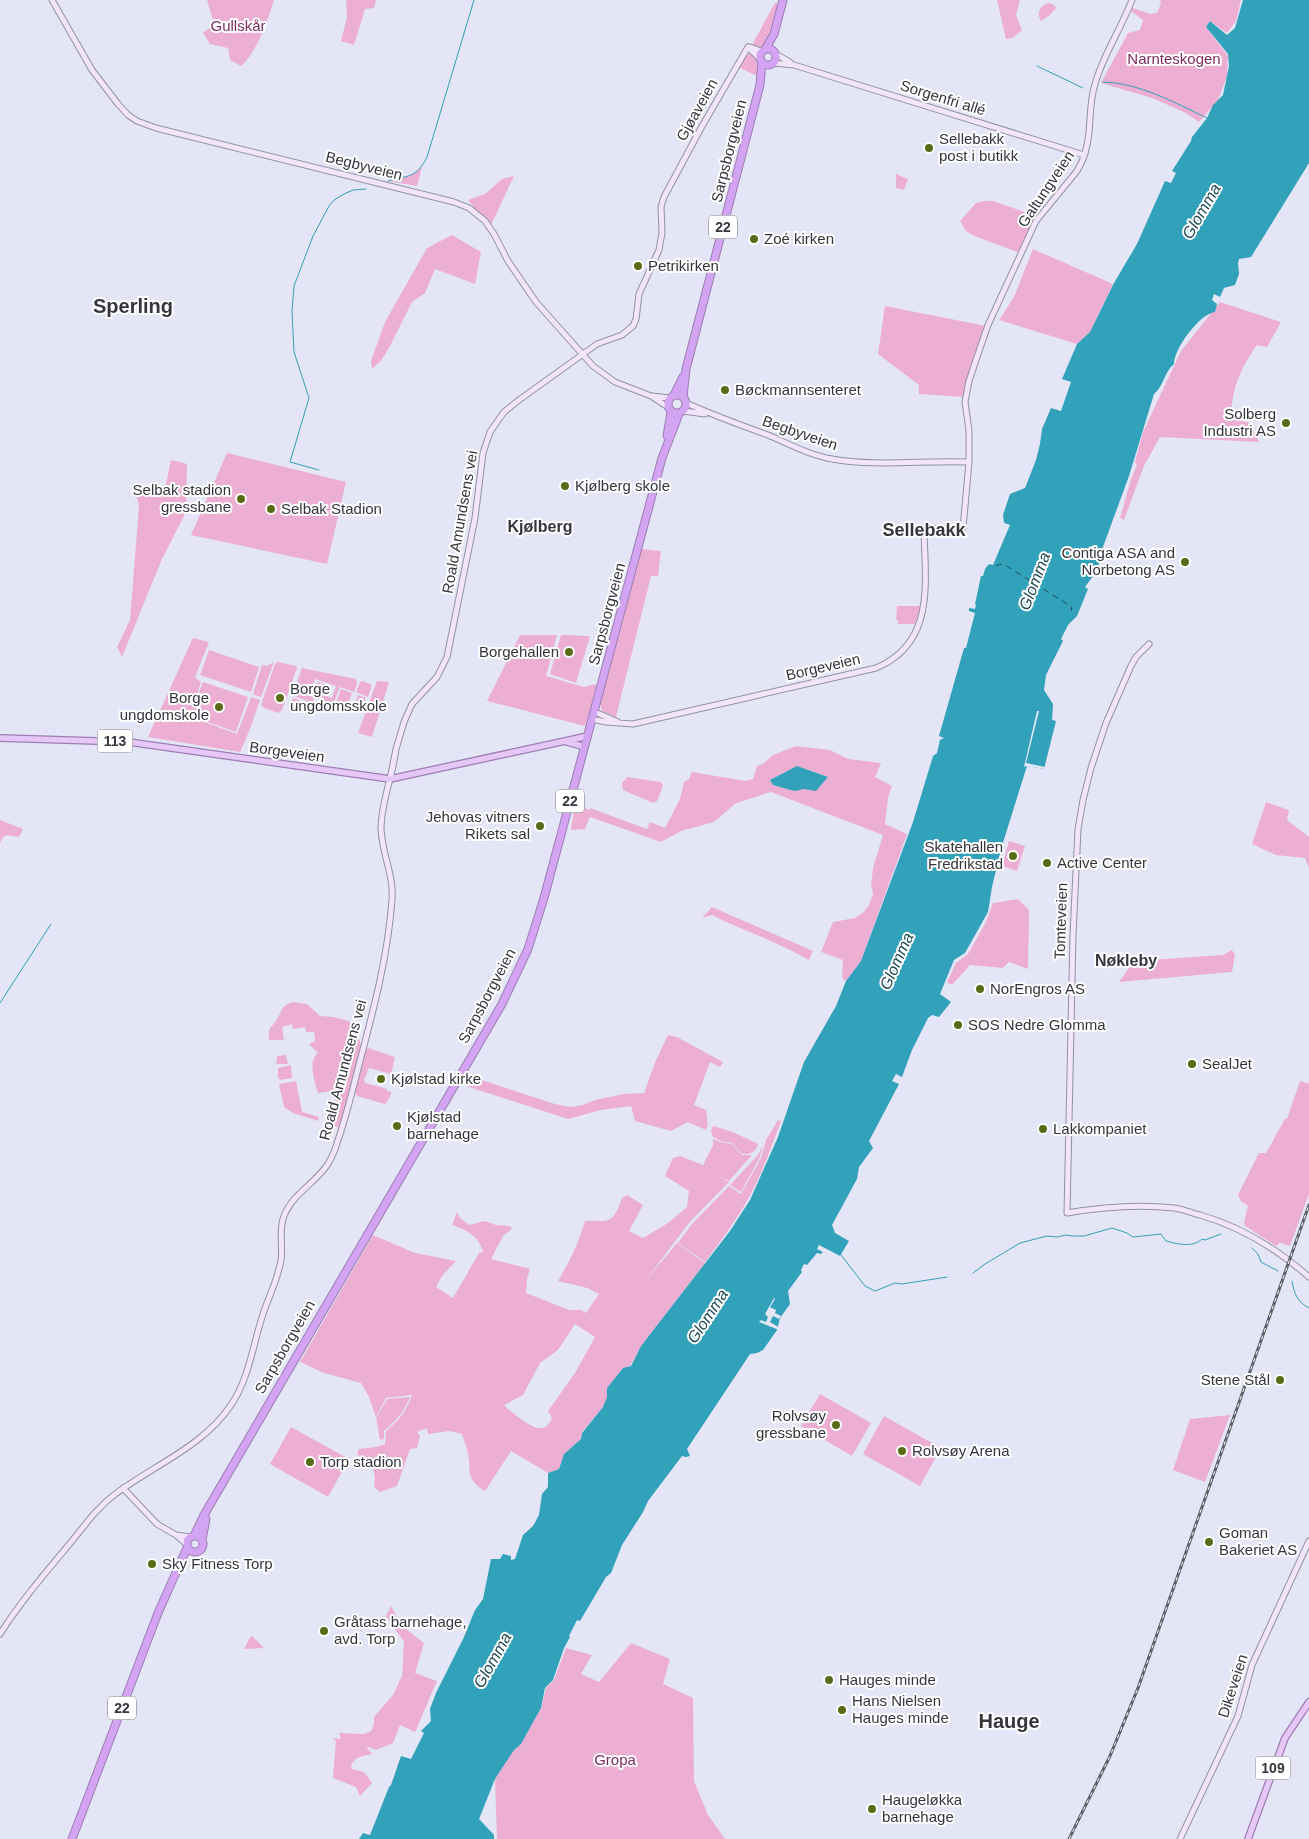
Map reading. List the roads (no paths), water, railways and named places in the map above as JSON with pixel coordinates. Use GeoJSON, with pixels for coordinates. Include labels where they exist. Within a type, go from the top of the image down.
{"type":"FeatureCollection","features":[{"type":"Feature","properties":{"kind":"highway","name":"Sarpsborgveien"},"geometry":{"type":"LineString","coordinates":[[685,400],[686,370],[760,85],[765,58],[783,0]]}},
{"type":"Feature","properties":{"kind":"highway","name":"Sarpsborgveien"},"geometry":{"type":"LineString","coordinates":[[774,34],[775,52]]}},
{"type":"Feature","properties":{"kind":"highway","name":"22"},"geometry":{"type":"LineString","coordinates":[[765,58],[776,59],[775,52]]}},
{"type":"Feature","properties":{"kind":"highway"},"geometry":{"type":"LineString","coordinates":[[765,58],[775,52]]}},
{"type":"Feature","properties":{"kind":"highway","name":"Sarpsborgveien"},"geometry":{"type":"LineString","coordinates":[[672,397],[686,370]]}},
{"type":"Feature","properties":{"kind":"highway","name":"22"},"geometry":{"type":"LineString","coordinates":[[669,409],[672,397]]}},
{"type":"Feature","properties":{"kind":"highway"},"geometry":{"type":"LineString","coordinates":[[672,397],[685,400]]}},
{"type":"Feature","properties":{"kind":"highway","name":"22"},"geometry":{"type":"LineString","coordinates":[[681,413],[685,400]]}},
{"type":"Feature","properties":{"kind":"highway","name":"Sarpsborgveien"},"geometry":{"type":"LineString","coordinates":[[665,450],[669,409]]}},
{"type":"Feature","properties":{"kind":"highway"},"geometry":{"type":"LineString","coordinates":[[669,409],[681,413]]}},
{"type":"Feature","properties":{"kind":"highway","name":"Sarpsborgveien"},"geometry":{"type":"LineString","coordinates":[[192,1536],[516,977],[537,922],[665,450],[681,413]]}},
{"type":"Feature","properties":{"kind":"highway","name":"Sarpsborgveien"},"geometry":{"type":"LineString","coordinates":[[202,1540],[210,1504]]}},
{"type":"Feature","properties":{"kind":"highway","name":"22"},"geometry":{"type":"LineString","coordinates":[[72,1839],[158,1613],[192,1536]]}},
{"type":"Feature","properties":{"kind":"highway"},"geometry":{"type":"LineString","coordinates":[[192,1536],[202,1540]]}},
{"type":"Feature","properties":{"kind":"highway","name":"22"},"geometry":{"type":"LineString","coordinates":[[174,1578],[187,1560],[202,1548],[202,1540]]}},
{"type":"Feature","properties":{"kind":"highway"},"geometry":{"type":"LineString","coordinates":[[187,1546],[191,1552],[196,1552]]}},
{"type":"Feature","properties":{"kind":"main road","name":"Borgeveien"},"geometry":{"type":"LineString","coordinates":[[567,742],[588,736]]}},
{"type":"Feature","properties":{"kind":"main road","name":"Borgeveien"},"geometry":{"type":"LineString","coordinates":[[0,738],[128,742],[390,779],[554,742],[567,742],[585,747]]}},
{"type":"Feature","properties":{"kind":"main road","name":"109"},"geometry":{"type":"LineString","coordinates":[[1248,1839],[1285,1738],[1309,1702]]}},
{"type":"Feature","properties":{"kind":"street","name":"Begbyveien"},"geometry":{"type":"LineString","coordinates":[[52,0],[98,78],[124,112],[137,121],[156,128],[454,202],[474,211],[488,224],[508,261],[536,302],[593,366],[610,379],[651,396],[669,409]]}},
{"type":"Feature","properties":{"kind":"street","name":"Galtungveien"},"geometry":{"type":"LineString","coordinates":[[924,529],[963,528],[969,462],[969,430],[966,419],[966,402],[969,381],[994,311],[1036,221],[1077,171],[1084,155],[1089,134],[1089,115],[1099,70],[1132,0]]}},
{"type":"Feature","properties":{"kind":"street","name":"Gjøaveien"},"geometry":{"type":"LineString","coordinates":[[670,186],[748,46],[765,58],[794,65]]}},
{"type":"Feature","properties":{"kind":"street"},"geometry":{"type":"LineString","coordinates":[[775,52],[794,65]]}},
{"type":"Feature","properties":{"kind":"street","name":"Sorgenfri allé"},"geometry":{"type":"LineString","coordinates":[[794,65],[1084,155]]}},
{"type":"Feature","properties":{"kind":"street","name":"Roald Amundsens vei"},"geometry":{"type":"LineString","coordinates":[[0,1634],[17,1608],[98,1509],[123,1488],[166,1462],[206,1433],[231,1406],[243,1384],[277,1275],[281,1258],[282,1223],[286,1210],[328,1164],[337,1143],[373,1013],[390,926],[392,882],[381,828],[383,807],[393,772],[396,749],[412,704],[437,677],[447,657],[476,511],[483,453],[490,432],[498,419],[510,407],[602,342],[628,332],[635,323],[639,294],[659,250],[662,233],[661,207],[670,186]]}},
{"type":"Feature","properties":{"kind":"street","name":"Begbyveien"},"geometry":{"type":"LineString","coordinates":[[651,396],[672,397]]}},
{"type":"Feature","properties":{"kind":"street","name":"Begbyveien"},"geometry":{"type":"LineString","coordinates":[[685,400],[715,417]]}},
{"type":"Feature","properties":{"kind":"street","name":"Begbyveien"},"geometry":{"type":"LineString","coordinates":[[681,413],[695,412],[715,417],[768,435],[809,453],[831,459],[854,462],[969,462]]}},
{"type":"Feature","properties":{"kind":"street","name":"Borgeveien"},"geometry":{"type":"LineString","coordinates":[[593,715],[621,723],[633,724],[876,668],[891,661],[909,644],[923,613],[924,529]]}},
{"type":"Feature","properties":{"kind":"street","name":"Tomteveien"},"geometry":{"type":"LineString","coordinates":[[1149,644],[1136,657],[1131,666],[1106,723],[1091,768],[1079,822],[1074,905],[1067,1214],[1123,1206],[1175,1208],[1222,1222],[1258,1239],[1292,1261],[1309,1277]]}},
{"type":"Feature","properties":{"kind":"street"},"geometry":{"type":"LineString","coordinates":[[123,1488],[153,1520],[176,1535],[187,1546]]}},
{"type":"Feature","properties":{"kind":"street"},"geometry":{"type":"LineString","coordinates":[[176,1535],[192,1536]]}},
{"type":"Feature","properties":{"kind":"street","name":"Dikeveien"},"geometry":{"type":"LineString","coordinates":[[1180,1839],[1238,1716],[1252,1665],[1309,1541]]}},
{"type":"Feature","properties":{"kind":"water","name":"Glomma"},"geometry":{"type":"Polygon","coordinates":[[[1243,0],[1309,0],[1309,163],[1251,257],[1239,259],[1239,274],[1235,285],[1224,288],[1220,297],[1214,294],[1212,300],[1217,304],[1215,312],[1202,319],[1188,333],[1178,350],[1174,364],[1154,394],[1129,476],[1100,555],[1101,558],[1096,572],[1085,587],[1088,589],[1077,616],[1068,625],[1061,639],[1063,641],[1046,675],[1044,690],[1053,704],[1052,720],[1056,721],[1044,769],[1027,766],[1001,849],[988,912],[965,953],[954,960],[940,994],[951,1002],[939,1017],[932,1015],[928,1018],[912,1050],[902,1077],[896,1074],[892,1081],[899,1084],[869,1141],[873,1148],[859,1167],[857,1179],[832,1225],[835,1233],[849,1241],[840,1256],[819,1245],[817,1249],[823,1252],[821,1254],[817,1253],[807,1265],[804,1264],[802,1272],[788,1291],[790,1304],[780,1318],[777,1330],[763,1350],[750,1354],[687,1449],[690,1456],[682,1456],[648,1501],[622,1545],[611,1573],[606,1577],[580,1621],[577,1620],[564,1648],[553,1680],[545,1688],[541,1708],[521,1744],[514,1750],[495,1779],[479,1819],[494,1835],[494,1839],[359,1839],[363,1833],[370,1835],[401,1756],[411,1759],[424,1733],[421,1731],[431,1721],[430,1709],[436,1693],[464,1637],[475,1610],[483,1599],[491,1559],[500,1559],[503,1554],[511,1556],[511,1560],[515,1559],[523,1535],[533,1526],[539,1515],[542,1494],[548,1487],[548,1473],[559,1469],[564,1454],[581,1439],[582,1433],[603,1407],[607,1397],[607,1388],[623,1368],[631,1366],[641,1346],[730,1231],[750,1200],[778,1137],[804,1062],[836,1006],[846,981],[861,961],[913,822],[933,756],[937,753],[940,740],[944,738],[939,736],[975,613],[969,611],[969,608],[975,609],[981,576],[983,576],[989,564],[993,565],[1010,525],[1004,523],[1003,515],[1010,494],[1025,488],[1036,460],[1042,429],[1051,408],[1061,411],[1071,382],[1062,379],[1077,344],[1090,332],[1114,283],[1137,244],[1165,181],[1171,183],[1176,173],[1172,171],[1192,137],[1207,118],[1213,105],[1223,95],[1229,66],[1228,54],[1206,27],[1210,21],[1227,35],[1235,28],[1243,0]]]}},
{"type":"Feature","properties":{"kind":"water"},"geometry":{"type":"Polygon","coordinates":[[[797,766],[828,777],[816,791],[804,789],[795,791],[773,785],[770,780],[797,766]]]}},
{"type":"Feature","properties":{"kind":"waterway"},"geometry":{"type":"LineString","coordinates":[[388,181],[415,173],[427,157],[474,0]]}},
{"type":"Feature","properties":{"kind":"waterway"},"geometry":{"type":"LineString","coordinates":[[1037,66],[1083,88]]}},
{"type":"Feature","properties":{"kind":"waterway"},"geometry":{"type":"LineString","coordinates":[[1103,82],[1117,83],[1144,90],[1207,118]]}},
{"type":"Feature","properties":{"kind":"waterway"},"geometry":{"type":"LineString","coordinates":[[319,470],[290,462],[309,398],[294,352],[292,312],[294,286],[313,236],[329,206],[334,200],[344,194],[353,190],[366,189]]}},
{"type":"Feature","properties":{"kind":"waterway"},"geometry":{"type":"LineString","coordinates":[[0,1003],[51,924]]}},
{"type":"Feature","properties":{"kind":"waterway"},"geometry":{"type":"LineString","coordinates":[[973,1273],[1020,1243],[1047,1236],[1084,1236],[1112,1228],[1133,1237],[1161,1234],[1166,1241],[1194,1244],[1202,1239],[1205,1240],[1221,1234]]}},
{"type":"Feature","properties":{"kind":"waterway"},"geometry":{"type":"LineString","coordinates":[[1252,1248],[1258,1254],[1261,1262],[1278,1271]]}},
{"type":"Feature","properties":{"kind":"waterway"},"geometry":{"type":"LineString","coordinates":[[841,1255],[865,1286],[875,1291],[895,1283],[902,1284],[947,1277]]}},
{"type":"Feature","properties":{"kind":"waterway"},"geometry":{"type":"LineString","coordinates":[[1292,1281],[1297,1297],[1309,1308]]}},
{"type":"Feature","properties":{"kind":"railway"},"geometry":{"type":"LineString","coordinates":[[1069,1839],[1110,1756],[1138,1688],[1309,1205]]}},
{"type":"Feature","properties":{"kind":"place","name":"Sellebakk post i butikk"},"geometry":{"type":"Point","coordinates":[929,148]}},
{"type":"Feature","properties":{"kind":"place","name":"Zoé kirken"},"geometry":{"type":"Point","coordinates":[754,239]}},
{"type":"Feature","properties":{"kind":"place","name":"Petrikirken"},"geometry":{"type":"Point","coordinates":[638,266]}},
{"type":"Feature","properties":{"kind":"place","name":"Bøckmannsenteret"},"geometry":{"type":"Point","coordinates":[725,390]}},
{"type":"Feature","properties":{"kind":"place","name":"Solberg Industri AS"},"geometry":{"type":"Point","coordinates":[1286,423]}},
{"type":"Feature","properties":{"kind":"place","name":"Kjølberg skole"},"geometry":{"type":"Point","coordinates":[565,486]}},
{"type":"Feature","properties":{"kind":"place","name":"Selbak stadion gressbane"},"geometry":{"type":"Point","coordinates":[241,499]}},
{"type":"Feature","properties":{"kind":"place","name":"Selbak Stadion"},"geometry":{"type":"Point","coordinates":[271,509]}},
{"type":"Feature","properties":{"kind":"place","name":"Contiga ASA and Norbetong AS"},"geometry":{"type":"Point","coordinates":[1185,562]}},
{"type":"Feature","properties":{"kind":"place","name":"Borgehallen"},"geometry":{"type":"Point","coordinates":[569,652]}},
{"type":"Feature","properties":{"kind":"place","name":"Borge ungdomsskole"},"geometry":{"type":"Point","coordinates":[280,698]}},
{"type":"Feature","properties":{"kind":"place","name":"Borge ungdomskole"},"geometry":{"type":"Point","coordinates":[219,707]}},
{"type":"Feature","properties":{"kind":"place","name":"Jehovas vitners Rikets sal"},"geometry":{"type":"Point","coordinates":[540,826]}},
{"type":"Feature","properties":{"kind":"place","name":"Skatehallen Fredrikstad"},"geometry":{"type":"Point","coordinates":[1013,856]}},
{"type":"Feature","properties":{"kind":"place","name":"Active Center"},"geometry":{"type":"Point","coordinates":[1047,863]}},
{"type":"Feature","properties":{"kind":"place","name":"NorEngros AS"},"geometry":{"type":"Point","coordinates":[980,989]}},
{"type":"Feature","properties":{"kind":"place","name":"SOS Nedre Glomma"},"geometry":{"type":"Point","coordinates":[958,1025]}},
{"type":"Feature","properties":{"kind":"place","name":"SealJet"},"geometry":{"type":"Point","coordinates":[1192,1064]}},
{"type":"Feature","properties":{"kind":"place","name":"Kjølstad kirke"},"geometry":{"type":"Point","coordinates":[381,1079]}},
{"type":"Feature","properties":{"kind":"place","name":"Kjølstad barnehage"},"geometry":{"type":"Point","coordinates":[397,1126]}},
{"type":"Feature","properties":{"kind":"place","name":"Lakkompaniet"},"geometry":{"type":"Point","coordinates":[1043,1129]}},
{"type":"Feature","properties":{"kind":"place","name":"Stene Stål"},"geometry":{"type":"Point","coordinates":[1280,1380]}},
{"type":"Feature","properties":{"kind":"place","name":"Rolvsøy gressbane"},"geometry":{"type":"Point","coordinates":[836,1425]}},
{"type":"Feature","properties":{"kind":"place","name":"Rolvsøy Arena"},"geometry":{"type":"Point","coordinates":[902,1451]}},
{"type":"Feature","properties":{"kind":"place","name":"Torp stadion"},"geometry":{"type":"Point","coordinates":[310,1462]}},
{"type":"Feature","properties":{"kind":"place","name":"Goman Bakeriet AS"},"geometry":{"type":"Point","coordinates":[1209,1542]}},
{"type":"Feature","properties":{"kind":"place","name":"Sky Fitness Torp"},"geometry":{"type":"Point","coordinates":[152,1564]}},
{"type":"Feature","properties":{"kind":"place","name":"Gråtass barnehage, avd. Torp"},"geometry":{"type":"Point","coordinates":[324,1631]}},
{"type":"Feature","properties":{"kind":"place","name":"Hauges minde"},"geometry":{"type":"Point","coordinates":[829,1680]}},
{"type":"Feature","properties":{"kind":"place","name":"Hans Nielsen Hauges minde"},"geometry":{"type":"Point","coordinates":[842,1710]}},
{"type":"Feature","properties":{"kind":"place","name":"Haugeløkka barnehage"},"geometry":{"type":"Point","coordinates":[872,1809]}},
{"type":"Feature","properties":{"kind":"district","name":"Sperling"},"geometry":{"type":"Point","coordinates":[133,306]}},
{"type":"Feature","properties":{"kind":"district","name":"Kjølberg"},"geometry":{"type":"Point","coordinates":[540,526]}},
{"type":"Feature","properties":{"kind":"district","name":"Sellebakk"},"geometry":{"type":"Point","coordinates":[924,530]}},
{"type":"Feature","properties":{"kind":"district","name":"Nøkleby"},"geometry":{"type":"Point","coordinates":[1126,960]}},
{"type":"Feature","properties":{"kind":"district","name":"Hauge"},"geometry":{"type":"Point","coordinates":[1009,1721]}},
{"type":"Feature","properties":{"kind":"park label","name":"Gullskår"},"geometry":{"type":"Point","coordinates":[238,26]}},
{"type":"Feature","properties":{"kind":"park label","name":"Narnteskogen"},"geometry":{"type":"Point","coordinates":[1174,59]}},
{"type":"Feature","properties":{"kind":"park label","name":"Gropa"},"geometry":{"type":"Point","coordinates":[615,1760]}}]}
